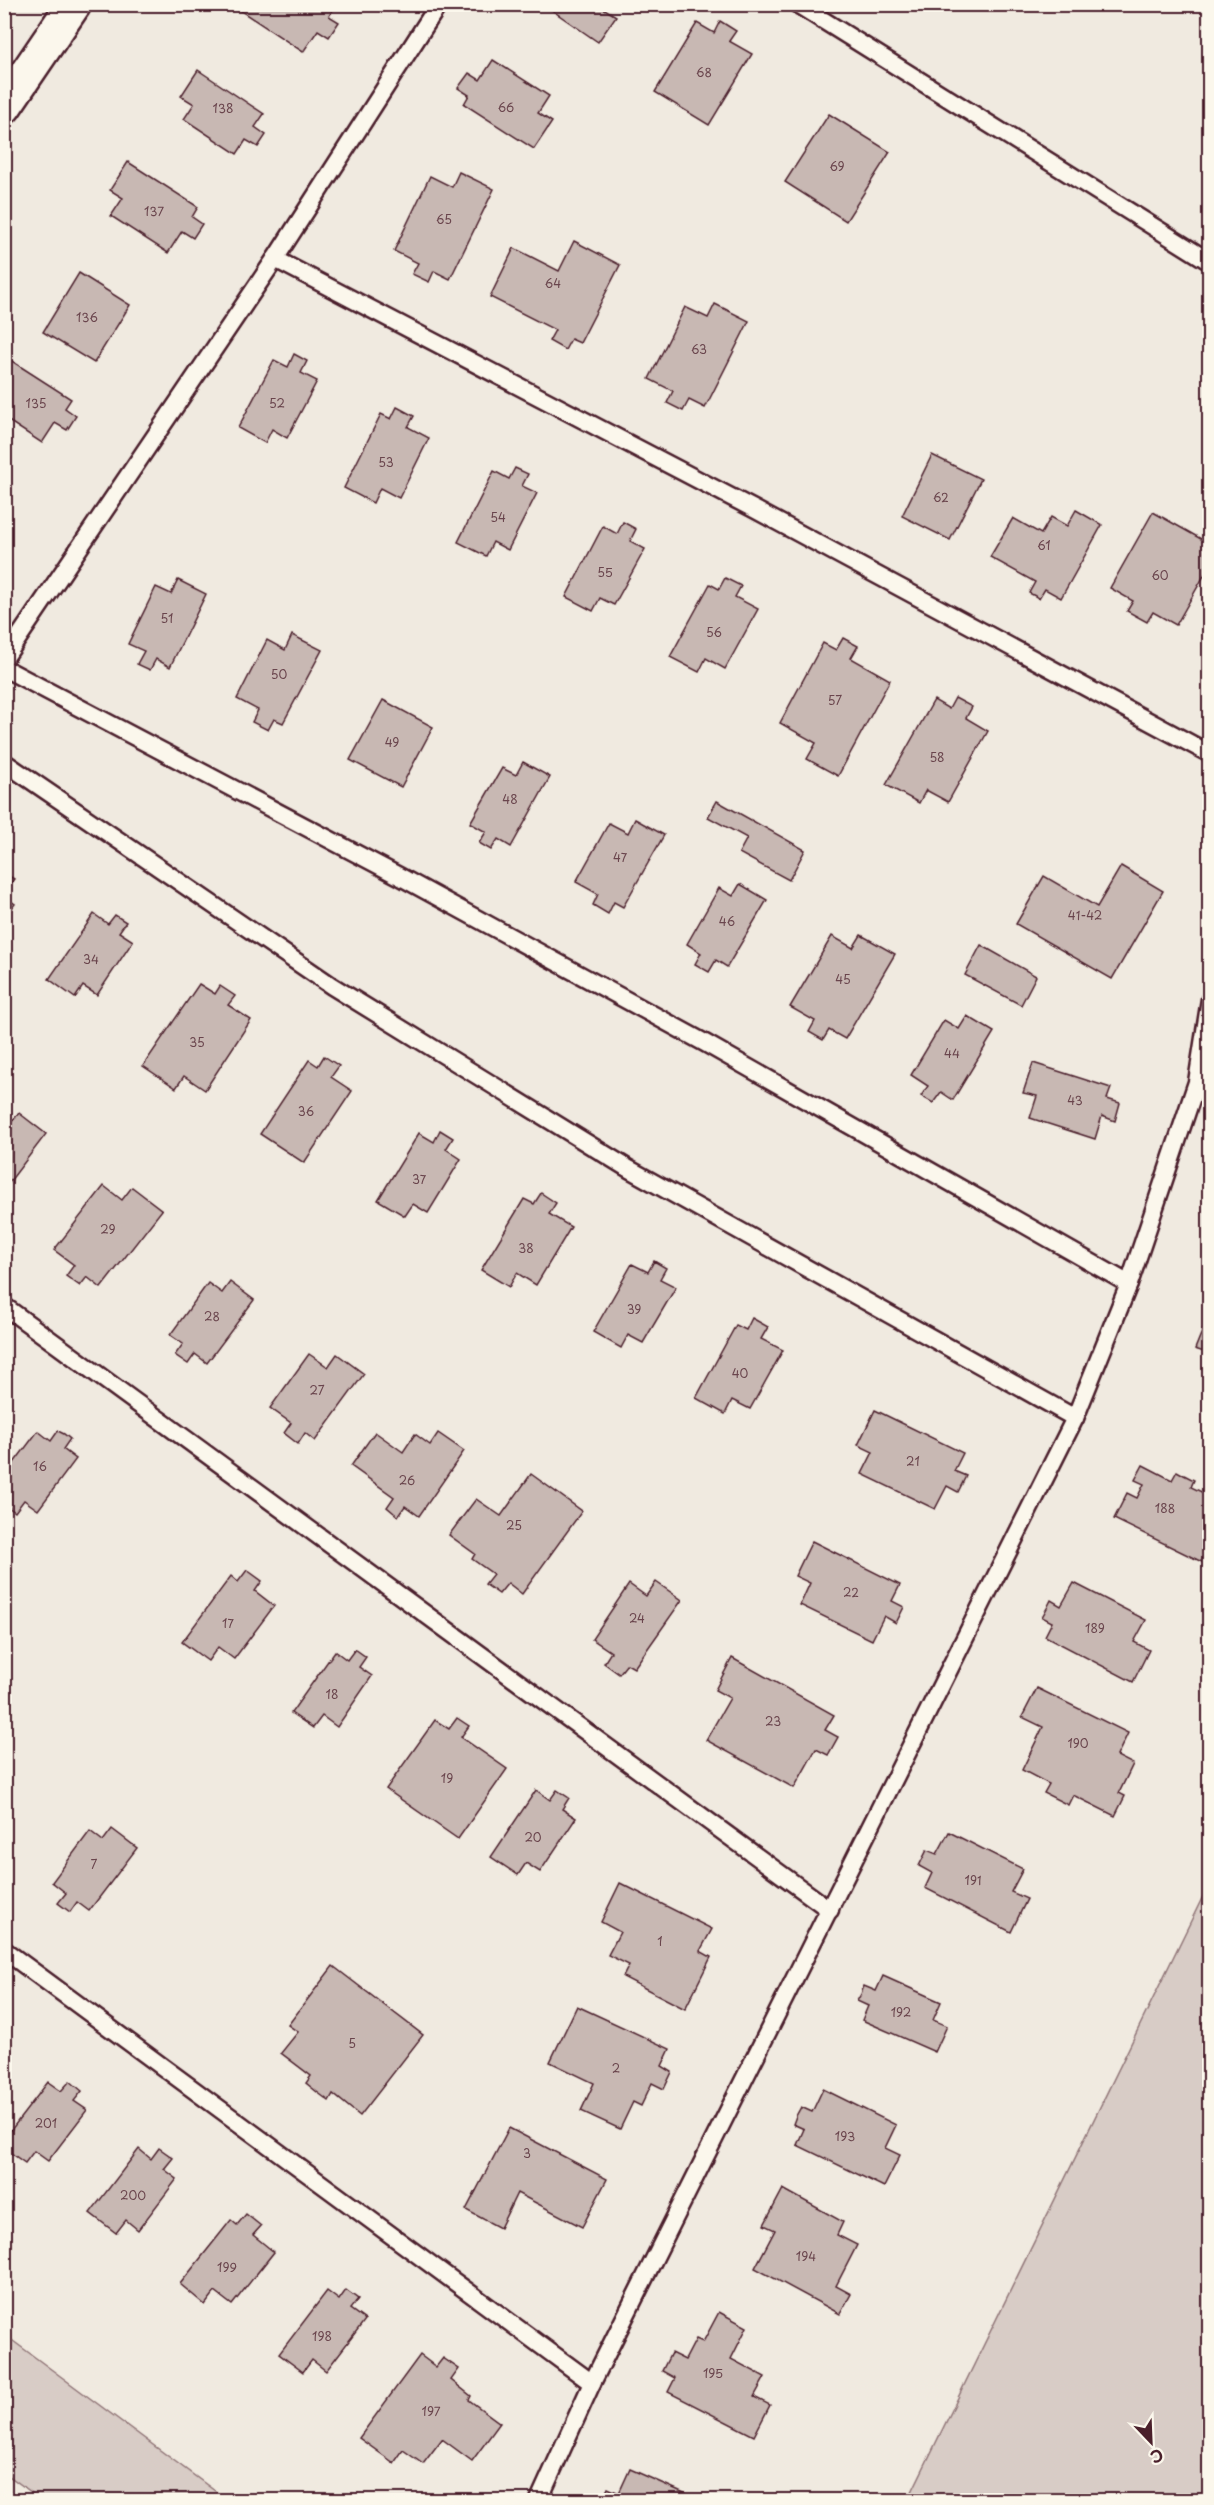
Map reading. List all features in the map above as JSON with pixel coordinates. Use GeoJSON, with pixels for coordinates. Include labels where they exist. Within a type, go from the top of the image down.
{"type":"FeatureCollection","features":[{"type":"Feature","properties":{"kind":"street"},"geometry":{"type":"LineString","coordinates":[[4,107],[74,4]]}},
{"type":"Feature","properties":{"kind":"lane"},"geometry":{"type":"LineString","coordinates":[[4,659],[275,259],[439,4]]}},
{"type":"Feature","properties":{"kind":"lane"},"geometry":{"type":"LineString","coordinates":[[797,4],[1209,262]]}},
{"type":"Feature","properties":{"kind":"lane"},"geometry":{"type":"LineString","coordinates":[[275,259],[752,508],[1209,754]]}},
{"type":"Feature","properties":{"kind":"lane"},"geometry":{"type":"LineString","coordinates":[[4,668],[399,876],[705,1043],[1129,1284]]}},
{"type":"Feature","properties":{"kind":"lane"},"geometry":{"type":"LineString","coordinates":[[4,762],[332,986],[619,1163],[1075,1418]]}},
{"type":"Feature","properties":{"kind":"lane"},"geometry":{"type":"LineString","coordinates":[[539,2500],[592,2383],[1075,1418],[1129,1284],[1197,1082],[1209,999]]}},
{"type":"Feature","properties":{"kind":"lane"},"geometry":{"type":"LineString","coordinates":[[4,1306],[830,1910]]}},
{"type":"Feature","properties":{"kind":"lane"},"geometry":{"type":"LineString","coordinates":[[4,1950],[592,2383]]}},
{"type":"Feature","properties":{"kind":"shaded area"},"geometry":{"type":"Polygon","coordinates":[[[1209,1884],[1209,2500],[908,2500],[1209,1884]]]}},
{"type":"Feature","properties":{"kind":"shaded area"},"geometry":{"type":"Polygon","coordinates":[[[5,2335],[227,2500],[42,2500],[5,2473],[5,2335]]]}},
{"type":"Feature","properties":{"kind":"building"},"geometry":{"type":"Polygon","coordinates":[[[237,4],[336,4],[329,16],[339,22],[329,37],[318,30],[303,52],[235,7],[237,4]]]}},
{"type":"Feature","properties":{"kind":"building"},"geometry":{"type":"Polygon","coordinates":[[[543,4],[606,4],[603,8],[616,16],[598,42],[543,4]]]}},
{"type":"Feature","properties":{"kind":"building"},"geometry":{"type":"Polygon","coordinates":[[[720,21],[736,31],[729,41],[752,54],[709,125],[655,92],[697,23],[714,33],[720,21]]]}},
{"type":"Feature","properties":{"kind":"building"},"geometry":{"type":"Polygon","coordinates":[[[493,60],[549,96],[538,113],[552,122],[534,149],[464,104],[469,95],[458,88],[469,73],[480,80],[493,60]]]}},
{"type":"Feature","properties":{"kind":"building"},"geometry":{"type":"Polygon","coordinates":[[[198,70],[264,114],[255,127],[266,135],[258,147],[246,140],[237,154],[184,119],[194,104],[181,96],[198,70]]]}},
{"type":"Feature","properties":{"kind":"building"},"geometry":{"type":"Polygon","coordinates":[[[829,114],[890,152],[846,221],[785,182],[829,114]]]}},
{"type":"Feature","properties":{"kind":"building"},"geometry":{"type":"Polygon","coordinates":[[[128,162],[198,207],[192,217],[202,224],[193,238],[182,231],[168,253],[111,216],[123,198],[110,190],[128,162]]]}},
{"type":"Feature","properties":{"kind":"building"},"geometry":{"type":"Polygon","coordinates":[[[459,172],[494,189],[450,279],[434,271],[429,282],[412,274],[418,263],[394,251],[430,176],[452,187],[459,172]]]}},
{"type":"Feature","properties":{"kind":"building"},"geometry":{"type":"Polygon","coordinates":[[[574,241],[620,265],[580,343],[571,339],[565,350],[549,341],[555,330],[490,297],[514,248],[559,271],[574,241]]]}},
{"type":"Feature","properties":{"kind":"building"},"geometry":{"type":"Polygon","coordinates":[[[79,273],[130,305],[94,363],[43,332],[79,273]]]}},
{"type":"Feature","properties":{"kind":"building"},"geometry":{"type":"Polygon","coordinates":[[[715,304],[749,321],[705,408],[689,400],[683,411],[667,403],[673,391],[649,379],[685,307],[708,318],[715,304]]]}},
{"type":"Feature","properties":{"kind":"building"},"geometry":{"type":"Polygon","coordinates":[[[294,354],[307,361],[301,373],[317,381],[287,438],[272,429],[265,443],[238,428],[274,360],[288,367],[294,354]]]}},
{"type":"Feature","properties":{"kind":"building"},"geometry":{"type":"Polygon","coordinates":[[[4,356],[71,399],[65,408],[76,416],[67,430],[55,423],[42,443],[4,418],[4,356]]]}},
{"type":"Feature","properties":{"kind":"building"},"geometry":{"type":"Polygon","coordinates":[[[397,407],[414,416],[408,427],[429,438],[399,498],[380,488],[373,503],[344,488],[381,414],[391,419],[397,407]]]}},
{"type":"Feature","properties":{"kind":"building"},"geometry":{"type":"Polygon","coordinates":[[[932,455],[981,479],[950,540],[902,516],[932,455]]]}},
{"type":"Feature","properties":{"kind":"building"},"geometry":{"type":"Polygon","coordinates":[[[515,468],[528,474],[522,486],[537,493],[508,550],[493,542],[486,556],[458,542],[494,471],[509,479],[515,468]]]}},
{"type":"Feature","properties":{"kind":"building"},"geometry":{"type":"Polygon","coordinates":[[[1076,510],[1102,525],[1061,598],[1045,589],[1039,599],[1029,593],[1035,582],[990,557],[1013,518],[1041,534],[1051,517],[1067,526],[1076,510]]]}},
{"type":"Feature","properties":{"kind":"building"},"geometry":{"type":"Polygon","coordinates":[[[1153,512],[1210,544],[1210,565],[1176,625],[1153,612],[1147,622],[1127,611],[1133,601],[1110,588],[1153,512]]]}},
{"type":"Feature","properties":{"kind":"building"},"geometry":{"type":"Polygon","coordinates":[[[623,522],[636,529],[630,541],[645,549],[614,605],[600,598],[593,611],[566,597],[603,526],[617,534],[623,522]]]}},
{"type":"Feature","properties":{"kind":"building"},"geometry":{"type":"Polygon","coordinates":[[[725,578],[741,586],[735,597],[758,609],[725,669],[706,658],[699,672],[670,657],[710,584],[719,589],[725,578]]]}},
{"type":"Feature","properties":{"kind":"building"},"geometry":{"type":"Polygon","coordinates":[[[178,580],[206,594],[170,667],[156,659],[150,670],[137,664],[144,651],[128,644],[156,587],[171,594],[178,580]]]}},
{"type":"Feature","properties":{"kind":"building"},"geometry":{"type":"Polygon","coordinates":[[[292,635],[322,650],[283,723],[274,719],[268,730],[252,722],[258,710],[237,699],[267,640],[285,650],[292,635]]]}},
{"type":"Feature","properties":{"kind":"building"},"geometry":{"type":"Polygon","coordinates":[[[843,638],[858,646],[851,658],[890,680],[838,776],[807,759],[816,743],[780,723],[823,643],[836,650],[843,638]]]}},
{"type":"Feature","properties":{"kind":"building"},"geometry":{"type":"Polygon","coordinates":[[[955,698],[972,707],[966,718],[988,731],[948,802],[926,790],[919,803],[886,785],[934,700],[949,709],[955,698]]]}},
{"type":"Feature","properties":{"kind":"building"},"geometry":{"type":"Polygon","coordinates":[[[383,700],[433,727],[401,787],[350,760],[383,700]]]}},
{"type":"Feature","properties":{"kind":"building"},"geometry":{"type":"Polygon","coordinates":[[[523,762],[550,777],[511,847],[498,839],[491,850],[479,843],[486,832],[470,823],[502,768],[516,775],[523,762]]]}},
{"type":"Feature","properties":{"kind":"building"},"geometry":{"type":"Polygon","coordinates":[[[717,801],[805,850],[789,880],[739,853],[747,838],[708,817],[717,801]]]}},
{"type":"Feature","properties":{"kind":"building"},"geometry":{"type":"Polygon","coordinates":[[[635,819],[664,835],[623,907],[614,902],[608,914],[593,905],[598,894],[576,882],[609,823],[628,833],[635,819]]]}},
{"type":"Feature","properties":{"kind":"building"},"geometry":{"type":"Polygon","coordinates":[[[1121,866],[1163,891],[1112,979],[1016,924],[1044,876],[1097,907],[1121,866]]]}},
{"type":"Feature","properties":{"kind":"building"},"geometry":{"type":"Polygon","coordinates":[[[4,873],[14,879],[4,891],[4,873]]]}},
{"type":"Feature","properties":{"kind":"building"},"geometry":{"type":"Polygon","coordinates":[[[740,884],[767,900],[727,967],[716,960],[709,972],[695,964],[701,953],[687,944],[719,888],[733,896],[740,884]]]}},
{"type":"Feature","properties":{"kind":"building"},"geometry":{"type":"Polygon","coordinates":[[[4,896],[15,904],[4,918],[4,896]]]}},
{"type":"Feature","properties":{"kind":"building"},"geometry":{"type":"Polygon","coordinates":[[[94,914],[108,924],[115,915],[126,922],[119,932],[133,941],[97,995],[83,986],[75,998],[49,979],[94,914]]]}},
{"type":"Feature","properties":{"kind":"building"},"geometry":{"type":"Polygon","coordinates":[[[861,935],[895,954],[845,1039],[829,1030],[823,1040],[809,1032],[815,1021],[790,1007],[832,936],[853,948],[861,935]]]}},
{"type":"Feature","properties":{"kind":"building"},"geometry":{"type":"Polygon","coordinates":[[[981,945],[1036,976],[1021,1005],[965,975],[981,945]]]}},
{"type":"Feature","properties":{"kind":"building"},"geometry":{"type":"Polygon","coordinates":[[[199,984],[215,994],[220,986],[235,996],[228,1005],[251,1020],[205,1090],[184,1076],[176,1088],[143,1066],[199,984]]]}},
{"type":"Feature","properties":{"kind":"building"},"geometry":{"type":"Polygon","coordinates":[[[967,1016],[994,1032],[953,1100],[941,1092],[933,1103],[921,1096],[928,1086],[911,1075],[944,1020],[959,1029],[967,1016]]]}},
{"type":"Feature","properties":{"kind":"building"},"geometry":{"type":"Polygon","coordinates":[[[324,1056],[339,1066],[331,1077],[352,1091],[304,1163],[260,1134],[309,1060],[318,1066],[324,1056]]]}},
{"type":"Feature","properties":{"kind":"building"},"geometry":{"type":"Polygon","coordinates":[[[1033,1063],[1111,1088],[1107,1099],[1120,1103],[1115,1121],[1102,1116],[1095,1139],[1030,1118],[1037,1096],[1023,1093],[1033,1063]]]}},
{"type":"Feature","properties":{"kind":"building"},"geometry":{"type":"Polygon","coordinates":[[[19,1113],[46,1134],[4,1189],[4,1121],[9,1125],[19,1113]]]}},
{"type":"Feature","properties":{"kind":"building"},"geometry":{"type":"Polygon","coordinates":[[[440,1130],[453,1138],[446,1149],[461,1159],[428,1213],[413,1204],[405,1216],[378,1200],[419,1133],[434,1142],[440,1130]]]}},
{"type":"Feature","properties":{"kind":"building"},"geometry":{"type":"Polygon","coordinates":[[[104,1186],[122,1200],[132,1187],[162,1210],[101,1288],[87,1277],[80,1286],[66,1276],[74,1265],[54,1250],[104,1186]]]}},
{"type":"Feature","properties":{"kind":"building"},"geometry":{"type":"Polygon","coordinates":[[[541,1193],[556,1203],[549,1214],[571,1227],[536,1285],[517,1273],[509,1287],[481,1270],[524,1199],[534,1204],[541,1193]]]}},
{"type":"Feature","properties":{"kind":"building"},"geometry":{"type":"Polygon","coordinates":[[[654,1261],[666,1268],[660,1279],[676,1287],[643,1343],[628,1335],[621,1348],[593,1332],[632,1264],[648,1272],[654,1261]]]}},
{"type":"Feature","properties":{"kind":"building"},"geometry":{"type":"Polygon","coordinates":[[[230,1282],[254,1300],[207,1363],[195,1354],[188,1364],[175,1355],[183,1344],[170,1335],[208,1283],[222,1293],[230,1282]]]}},
{"type":"Feature","properties":{"kind":"building"},"geometry":{"type":"Polygon","coordinates":[[[752,1318],[768,1327],[761,1339],[783,1350],[750,1409],[732,1400],[725,1414],[696,1398],[736,1325],[746,1330],[752,1318]]]}},
{"type":"Feature","properties":{"kind":"building"},"geometry":{"type":"Polygon","coordinates":[[[1206,1322],[1210,1323],[1210,1354],[1195,1349],[1206,1322]]]}},
{"type":"Feature","properties":{"kind":"building"},"geometry":{"type":"Polygon","coordinates":[[[309,1354],[328,1367],[337,1354],[364,1374],[315,1441],[305,1433],[298,1444],[284,1433],[291,1423],[270,1408],[309,1354]]]}},
{"type":"Feature","properties":{"kind":"building"},"geometry":{"type":"Polygon","coordinates":[[[875,1410],[963,1453],[954,1471],[966,1476],[958,1492],[947,1486],[935,1509],[862,1474],[873,1452],[858,1445],[875,1410]]]}},
{"type":"Feature","properties":{"kind":"building"},"geometry":{"type":"Polygon","coordinates":[[[38,1431],[51,1441],[58,1431],[64,1434],[70,1439],[63,1449],[76,1459],[38,1510],[24,1500],[15,1512],[4,1504],[4,1476],[38,1431]]]}},
{"type":"Feature","properties":{"kind":"building"},"geometry":{"type":"Polygon","coordinates":[[[375,1432],[403,1452],[415,1434],[430,1445],[438,1433],[464,1451],[419,1516],[405,1506],[398,1516],[387,1507],[394,1497],[351,1466],[375,1432]]]}},
{"type":"Feature","properties":{"kind":"building"},"geometry":{"type":"Polygon","coordinates":[[[1143,1465],[1172,1480],[1177,1471],[1194,1480],[1191,1487],[1210,1496],[1210,1553],[1204,1563],[1114,1519],[1127,1493],[1137,1498],[1144,1484],[1135,1480],[1143,1465]]]}},
{"type":"Feature","properties":{"kind":"building"},"geometry":{"type":"Polygon","coordinates":[[[531,1474],[582,1511],[522,1594],[508,1583],[499,1594],[485,1584],[493,1574],[472,1559],[475,1554],[449,1535],[476,1499],[501,1516],[531,1474]]]}},
{"type":"Feature","properties":{"kind":"building"},"geometry":{"type":"Polygon","coordinates":[[[812,1541],[900,1585],[892,1601],[904,1607],[896,1623],[884,1616],[872,1640],[800,1605],[810,1583],[795,1576],[812,1541]]]}},
{"type":"Feature","properties":{"kind":"building"},"geometry":{"type":"Polygon","coordinates":[[[247,1570],[262,1581],[255,1591],[274,1606],[234,1659],[218,1647],[208,1661],[182,1642],[231,1576],[238,1582],[247,1570]]]}},
{"type":"Feature","properties":{"kind":"building"},"geometry":{"type":"Polygon","coordinates":[[[656,1582],[682,1600],[634,1668],[627,1664],[619,1674],[604,1663],[611,1652],[592,1639],[629,1584],[646,1596],[656,1582]]]}},
{"type":"Feature","properties":{"kind":"building"},"geometry":{"type":"Polygon","coordinates":[[[1074,1583],[1146,1620],[1134,1642],[1149,1650],[1133,1682],[1045,1636],[1052,1622],[1042,1617],[1051,1600],[1061,1606],[1074,1583]]]}},
{"type":"Feature","properties":{"kind":"building"},"geometry":{"type":"Polygon","coordinates":[[[355,1649],[366,1657],[359,1667],[372,1676],[337,1727],[322,1716],[313,1728],[291,1713],[335,1651],[347,1660],[355,1649]]]}},
{"type":"Feature","properties":{"kind":"building"},"geometry":{"type":"Polygon","coordinates":[[[732,1658],[834,1715],[825,1730],[838,1737],[828,1755],[816,1749],[794,1788],[706,1740],[730,1698],[715,1690],[732,1658]]]}},
{"type":"Feature","properties":{"kind":"building"},"geometry":{"type":"Polygon","coordinates":[[[1037,1688],[1128,1733],[1117,1756],[1133,1764],[1119,1793],[1125,1796],[1115,1816],[1073,1795],[1068,1805],[1044,1793],[1049,1784],[1022,1770],[1043,1727],[1022,1717],[1037,1688]]]}},
{"type":"Feature","properties":{"kind":"building"},"geometry":{"type":"Polygon","coordinates":[[[457,1718],[469,1726],[461,1737],[507,1769],[458,1839],[386,1789],[435,1720],[449,1729],[457,1718]]]}},
{"type":"Feature","properties":{"kind":"building"},"geometry":{"type":"Polygon","coordinates":[[[536,1790],[550,1800],[557,1790],[569,1798],[562,1809],[576,1818],[540,1872],[526,1863],[518,1875],[491,1857],[536,1790]]]}},
{"type":"Feature","properties":{"kind":"building"},"geometry":{"type":"Polygon","coordinates":[[[112,1829],[137,1848],[89,1911],[77,1902],[70,1912],[58,1903],[66,1893],[52,1882],[90,1831],[103,1841],[112,1829]]]}},
{"type":"Feature","properties":{"kind":"building"},"geometry":{"type":"Polygon","coordinates":[[[949,1832],[1023,1869],[1011,1892],[1027,1899],[1011,1932],[925,1888],[932,1873],[919,1866],[927,1850],[937,1854],[949,1832]]]}},
{"type":"Feature","properties":{"kind":"building"},"geometry":{"type":"Polygon","coordinates":[[[620,1883],[712,1929],[700,1951],[711,1957],[685,2009],[623,1977],[629,1965],[608,1955],[620,1932],[601,1922],[620,1883]]]}},
{"type":"Feature","properties":{"kind":"building"},"geometry":{"type":"Polygon","coordinates":[[[333,1966],[423,2035],[360,2116],[333,2094],[329,2101],[317,2092],[306,2083],[311,2076],[281,2053],[298,2032],[288,2025],[333,1966]]]}},
{"type":"Feature","properties":{"kind":"building"},"geometry":{"type":"Polygon","coordinates":[[[883,1976],[941,2002],[933,2020],[947,2026],[935,2052],[862,2020],[868,2006],[857,2001],[864,1986],[876,1991],[883,1976]]]}},
{"type":"Feature","properties":{"kind":"building"},"geometry":{"type":"Polygon","coordinates":[[[577,2006],[670,2049],[662,2066],[672,2072],[664,2089],[652,2083],[641,2106],[633,2102],[620,2129],[581,2111],[594,2083],[550,2062],[577,2006]]]}},
{"type":"Feature","properties":{"kind":"building"},"geometry":{"type":"Polygon","coordinates":[[[70,2081],[82,2091],[74,2101],[87,2110],[48,2161],[34,2151],[25,2163],[4,2148],[4,2139],[48,2082],[61,2091],[70,2081]]]}},
{"type":"Feature","properties":{"kind":"building"},"geometry":{"type":"Polygon","coordinates":[[[823,2089],[896,2125],[885,2148],[900,2155],[884,2187],[797,2145],[804,2129],[793,2124],[796,2116],[801,2107],[812,2112],[823,2089]]]}},
{"type":"Feature","properties":{"kind":"building"},"geometry":{"type":"Polygon","coordinates":[[[509,2128],[607,2179],[582,2227],[517,2193],[500,2228],[466,2210],[509,2128]]]}},
{"type":"Feature","properties":{"kind":"building"},"geometry":{"type":"Polygon","coordinates":[[[159,2148],[173,2158],[164,2169],[177,2179],[138,2230],[126,2220],[116,2233],[90,2213],[139,2149],[151,2159],[159,2148]]]}},
{"type":"Feature","properties":{"kind":"building"},"geometry":{"type":"Polygon","coordinates":[[[783,2189],[843,2222],[837,2235],[857,2245],[836,2286],[851,2294],[840,2314],[755,2268],[775,2230],[764,2225],[783,2189]]]}},
{"type":"Feature","properties":{"kind":"building"},"geometry":{"type":"Polygon","coordinates":[[[246,2214],[261,2226],[253,2235],[274,2252],[232,2305],[215,2292],[205,2305],[180,2284],[231,2220],[237,2225],[246,2214]]]}},
{"type":"Feature","properties":{"kind":"building"},"geometry":{"type":"Polygon","coordinates":[[[346,2290],[358,2299],[350,2309],[365,2320],[326,2371],[312,2360],[303,2372],[279,2354],[327,2291],[339,2300],[346,2290]]]}},
{"type":"Feature","properties":{"kind":"building"},"geometry":{"type":"Polygon","coordinates":[[[719,2312],[747,2327],[731,2359],[765,2377],[754,2397],[770,2405],[754,2436],[668,2392],[675,2378],[662,2371],[671,2353],[685,2360],[696,2339],[703,2342],[719,2312]]]}},
{"type":"Feature","properties":{"kind":"building"},"geometry":{"type":"Polygon","coordinates":[[[420,2355],[436,2367],[443,2358],[459,2369],[451,2380],[471,2396],[469,2400],[500,2423],[472,2461],[442,2439],[423,2464],[403,2450],[394,2463],[359,2438],[420,2355]]]}},
{"type":"Feature","properties":{"kind":"building"},"geometry":{"type":"Polygon","coordinates":[[[630,2469],[700,2500],[602,2500],[608,2488],[619,2493],[630,2469]]]}}]}
